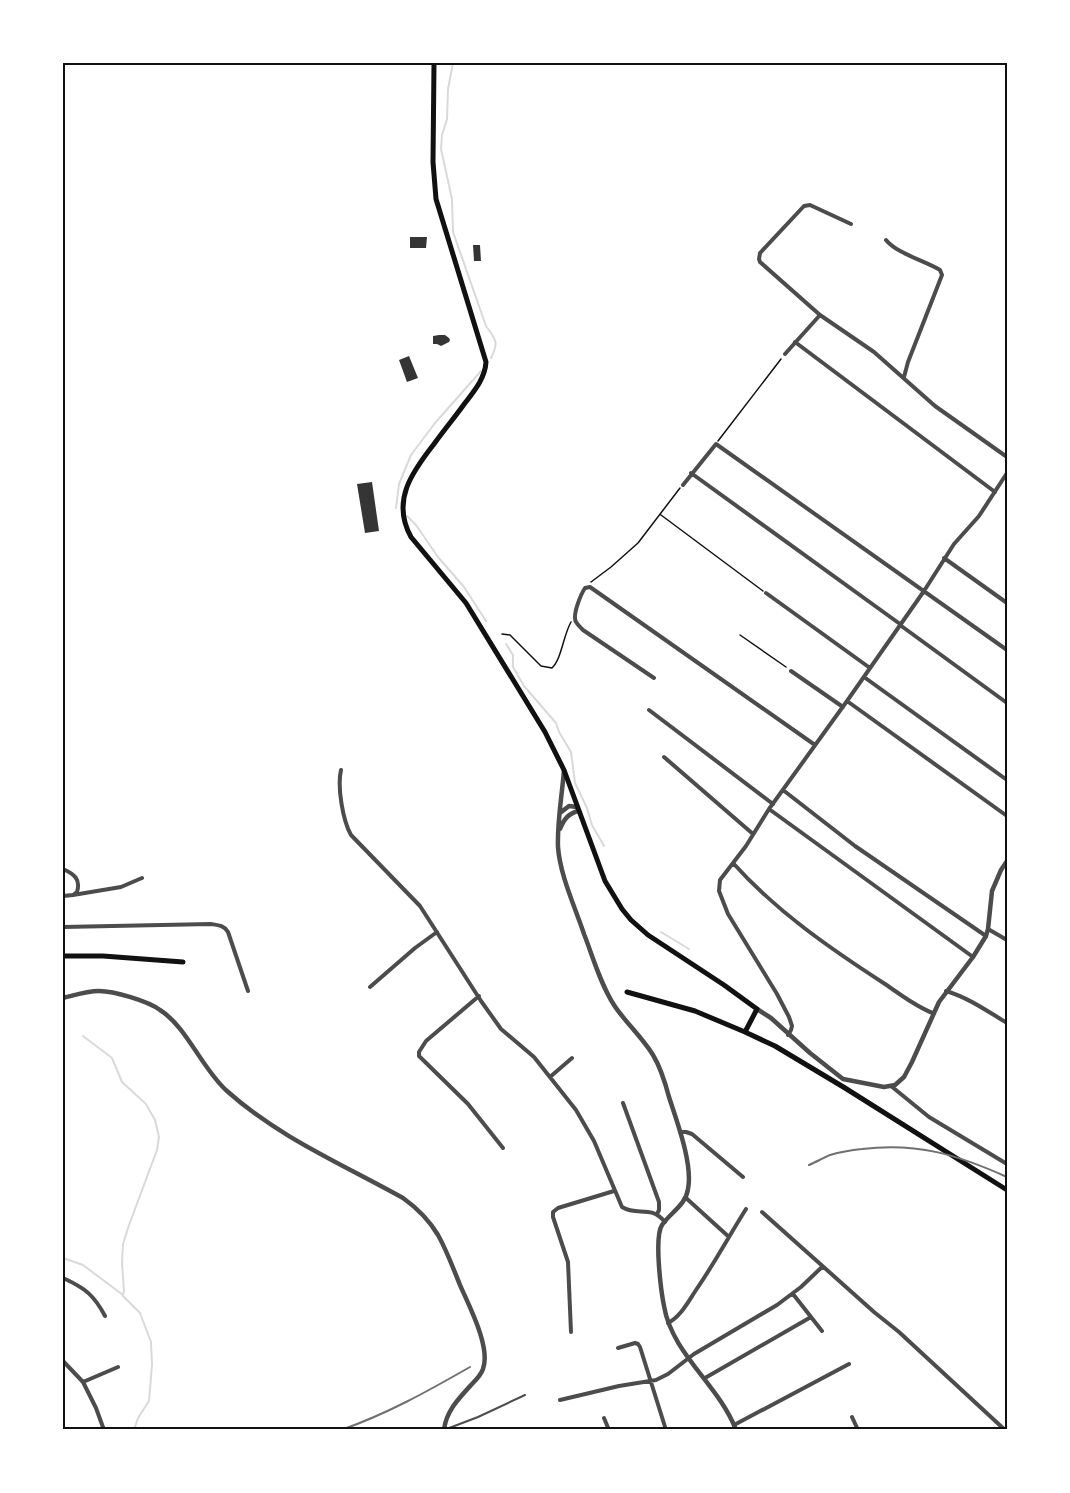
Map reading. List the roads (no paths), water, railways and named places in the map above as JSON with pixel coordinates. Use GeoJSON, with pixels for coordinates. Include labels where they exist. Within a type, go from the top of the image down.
{"type":"FeatureCollection","features":[{"type":"Feature","properties":{"kind":"main road"},"geometry":{"type":"LineString","coordinates":[[434,63],[433,162],[436,199],[486,362],[479,384],[418,465],[408,482],[403,503],[405,525],[411,537],[480,623],[545,732],[564,770],[605,881],[616,901],[631,920],[658,942],[757,1009],[745,1032]]}},
{"type":"Feature","properties":{"kind":"main road"},"geometry":{"type":"LineString","coordinates":[[63,956],[103,956],[183,963]]}},
{"type":"Feature","properties":{"kind":"main road"},"geometry":{"type":"LineString","coordinates":[[627,992],[684,1007],[782,1050],[1007,1190]]}},
{"type":"Feature","properties":{"kind":"street"},"geometry":{"type":"LineString","coordinates":[[851,224],[810,206],[804,206],[759,256],[760,262],[820,315],[874,352],[935,406],[1007,457]]}},
{"type":"Feature","properties":{"kind":"street"},"geometry":{"type":"LineString","coordinates":[[886,240],[890,245],[936,267],[941,272],[941,280],[908,362],[904,378]]}},
{"type":"Feature","properties":{"kind":"street"},"geometry":{"type":"LineString","coordinates":[[785,354],[820,315]]}},
{"type":"Feature","properties":{"kind":"street"},"geometry":{"type":"LineString","coordinates":[[795,342],[995,492]]}},
{"type":"Feature","properties":{"kind":"street"},"geometry":{"type":"LineString","coordinates":[[683,485],[716,444],[1007,650]]}},
{"type":"Feature","properties":{"kind":"street"},"geometry":{"type":"LineString","coordinates":[[691,473],[1007,703]]}},
{"type":"Feature","properties":{"kind":"street"},"geometry":{"type":"LineString","coordinates":[[788,1035],[792,1026],[785,1009],[731,919],[719,891],[720,880],[848,701],[924,591],[954,543],[979,516],[1007,473]]}},
{"type":"Feature","properties":{"kind":"street"},"geometry":{"type":"LineString","coordinates":[[944,558],[1007,603]]}},
{"type":"Feature","properties":{"kind":"street"},"geometry":{"type":"LineString","coordinates":[[654,678],[584,630],[575,619],[582,592],[588,587],[815,746]]}},
{"type":"Feature","properties":{"kind":"street"},"geometry":{"type":"LineString","coordinates":[[766,593],[870,668]]}},
{"type":"Feature","properties":{"kind":"street"},"geometry":{"type":"LineString","coordinates":[[791,671],[843,707]]}},
{"type":"Feature","properties":{"kind":"street"},"geometry":{"type":"LineString","coordinates":[[864,677],[1007,780]]}},
{"type":"Feature","properties":{"kind":"street"},"geometry":{"type":"LineString","coordinates":[[848,701],[1007,816]]}},
{"type":"Feature","properties":{"kind":"street"},"geometry":{"type":"LineString","coordinates":[[648,710],[773,804]]}},
{"type":"Feature","properties":{"kind":"street"},"geometry":{"type":"LineString","coordinates":[[664,758],[753,834]]}},
{"type":"Feature","properties":{"kind":"street"},"geometry":{"type":"LineString","coordinates":[[341,770],[339,792],[349,832],[420,906],[478,996],[504,1031],[534,1057],[576,1110],[589,1130],[620,1204],[625,1210],[657,1214],[665,1222]]}},
{"type":"Feature","properties":{"kind":"street"},"geometry":{"type":"LineString","coordinates":[[564,770],[558,831],[561,866],[596,968],[615,1006],[653,1054],[660,1068],[687,1161],[689,1185],[686,1198],[660,1229],[658,1241],[663,1305],[668,1323],[689,1358],[726,1408],[735,1427],[849,1364]]}},
{"type":"Feature","properties":{"kind":"street"},"geometry":{"type":"LineString","coordinates":[[783,790],[855,846],[986,936]]}},
{"type":"Feature","properties":{"kind":"street"},"geometry":{"type":"LineString","coordinates":[[560,813],[569,806],[577,809]]}},
{"type":"Feature","properties":{"kind":"street"},"geometry":{"type":"LineString","coordinates":[[558,831],[566,818],[577,809]]}},
{"type":"Feature","properties":{"kind":"street"},"geometry":{"type":"LineString","coordinates":[[769,809],[973,957]]}},
{"type":"Feature","properties":{"kind":"street"},"geometry":{"type":"LineString","coordinates":[[733,863],[748,879],[815,937],[933,1013]]}},
{"type":"Feature","properties":{"kind":"street"},"geometry":{"type":"LineString","coordinates":[[757,1009],[771,1018],[788,1035],[843,1079],[881,1086],[891,1086],[899,1082],[908,1071],[933,1013],[986,936],[992,891],[1006,864]]}},
{"type":"Feature","properties":{"kind":"street"},"geometry":{"type":"LineString","coordinates":[[63,869],[77,878],[78,888],[73,895]]}},
{"type":"Feature","properties":{"kind":"street"},"geometry":{"type":"LineString","coordinates":[[63,896],[121,887],[142,878]]}},
{"type":"Feature","properties":{"kind":"street"},"geometry":{"type":"LineString","coordinates":[[63,927],[211,924],[220,926],[226,930],[248,991]]}},
{"type":"Feature","properties":{"kind":"street"},"geometry":{"type":"LineString","coordinates":[[988,929],[1007,940]]}},
{"type":"Feature","properties":{"kind":"street"},"geometry":{"type":"LineString","coordinates":[[370,987],[437,932]]}},
{"type":"Feature","properties":{"kind":"street"},"geometry":{"type":"LineString","coordinates":[[63,998],[92,991],[109,992],[160,1009],[172,1020],[220,1086],[232,1096],[265,1121],[403,1198],[423,1214],[437,1234],[474,1315],[481,1334],[484,1354],[483,1369],[480,1375],[453,1407],[444,1430]]}},
{"type":"Feature","properties":{"kind":"street"},"geometry":{"type":"LineString","coordinates":[[946,992],[975,1003],[1007,1023]]}},
{"type":"Feature","properties":{"kind":"street"},"geometry":{"type":"LineString","coordinates":[[478,996],[426,1041],[418,1056],[468,1104],[503,1148]]}},
{"type":"Feature","properties":{"kind":"street"},"geometry":{"type":"LineString","coordinates":[[550,1077],[572,1058]]}},
{"type":"Feature","properties":{"kind":"street"},"geometry":{"type":"LineString","coordinates":[[891,1086],[929,1117],[1007,1164]]}},
{"type":"Feature","properties":{"kind":"street"},"geometry":{"type":"LineString","coordinates":[[623,1103],[659,1202],[657,1214]]}},
{"type":"Feature","properties":{"kind":"street"},"geometry":{"type":"LineString","coordinates":[[679,1132],[692,1134],[743,1176]]}},
{"type":"Feature","properties":{"kind":"street"},"geometry":{"type":"LineString","coordinates":[[571,1332],[567,1262],[553,1212],[614,1191]]}},
{"type":"Feature","properties":{"kind":"street"},"geometry":{"type":"LineString","coordinates":[[686,1198],[729,1237]]}},
{"type":"Feature","properties":{"kind":"street"},"geometry":{"type":"LineString","coordinates":[[668,1323],[677,1317],[709,1271],[746,1209]]}},
{"type":"Feature","properties":{"kind":"street"},"geometry":{"type":"LineString","coordinates":[[762,1212],[873,1312],[899,1332],[1002,1429]]}},
{"type":"Feature","properties":{"kind":"street"},"geometry":{"type":"LineString","coordinates":[[560,1400],[652,1381],[668,1374],[689,1358],[793,1294],[822,1267]]}},
{"type":"Feature","properties":{"kind":"street"},"geometry":{"type":"LineString","coordinates":[[63,1278],[77,1284],[90,1294],[97,1301],[105,1316]]}},
{"type":"Feature","properties":{"kind":"street"},"geometry":{"type":"LineString","coordinates":[[793,1294],[822,1330]]}},
{"type":"Feature","properties":{"kind":"street"},"geometry":{"type":"LineString","coordinates":[[705,1378],[811,1317]]}},
{"type":"Feature","properties":{"kind":"street"},"geometry":{"type":"LineString","coordinates":[[618,1348],[639,1344],[666,1430]]}},
{"type":"Feature","properties":{"kind":"street"},"geometry":{"type":"LineString","coordinates":[[63,1361],[83,1382],[104,1430]]}},
{"type":"Feature","properties":{"kind":"street"},"geometry":{"type":"LineString","coordinates":[[83,1382],[117,1368]]}},
{"type":"Feature","properties":{"kind":"street"},"geometry":{"type":"LineString","coordinates":[[852,1417],[858,1430]]}},
{"type":"Feature","properties":{"kind":"street"},"geometry":{"type":"LineString","coordinates":[[604,1418],[609,1430]]}},
{"type":"Feature","properties":{"kind":"lane"},"geometry":{"type":"LineString","coordinates":[[444,1430],[525,1395]]}},
{"type":"Feature","properties":{"kind":"waterway"},"geometry":{"type":"LineString","coordinates":[[453,63],[441,149],[452,199],[453,232],[486,326],[495,341],[491,358]]}},
{"type":"Feature","properties":{"kind":"waterway"},"geometry":{"type":"LineString","coordinates":[[396,508],[399,484],[411,455],[435,423],[481,371]]}},
{"type":"Feature","properties":{"kind":"waterway"},"geometry":{"type":"LineString","coordinates":[[407,516],[464,587],[486,621]]}},
{"type":"Feature","properties":{"kind":"waterway"},"geometry":{"type":"LineString","coordinates":[[506,644],[513,655],[513,667],[524,686],[556,723],[571,752],[575,783],[592,825],[604,846]]}},
{"type":"Feature","properties":{"kind":"waterway"},"geometry":{"type":"LineString","coordinates":[[661,932],[689,949]]}},
{"type":"Feature","properties":{"kind":"waterway"},"geometry":{"type":"LineString","coordinates":[[63,1258],[83,1265],[123,1295],[123,1244],[157,1150],[159,1137],[155,1120],[146,1104],[122,1082],[112,1058],[83,1036]]}},
{"type":"Feature","properties":{"kind":"waterway"},"geometry":{"type":"LineString","coordinates":[[123,1296],[140,1313],[151,1342],[149,1401],[138,1418],[134,1430]]}},
{"type":"Feature","properties":{"kind":"railway"},"geometry":{"type":"LineString","coordinates":[[809,1165],[830,1155],[846,1151],[901,1147],[937,1152],[971,1162],[1007,1177]]}},
{"type":"Feature","properties":{"kind":"railway"},"geometry":{"type":"LineString","coordinates":[[341,1430],[391,1409],[470,1367]]}}]}
